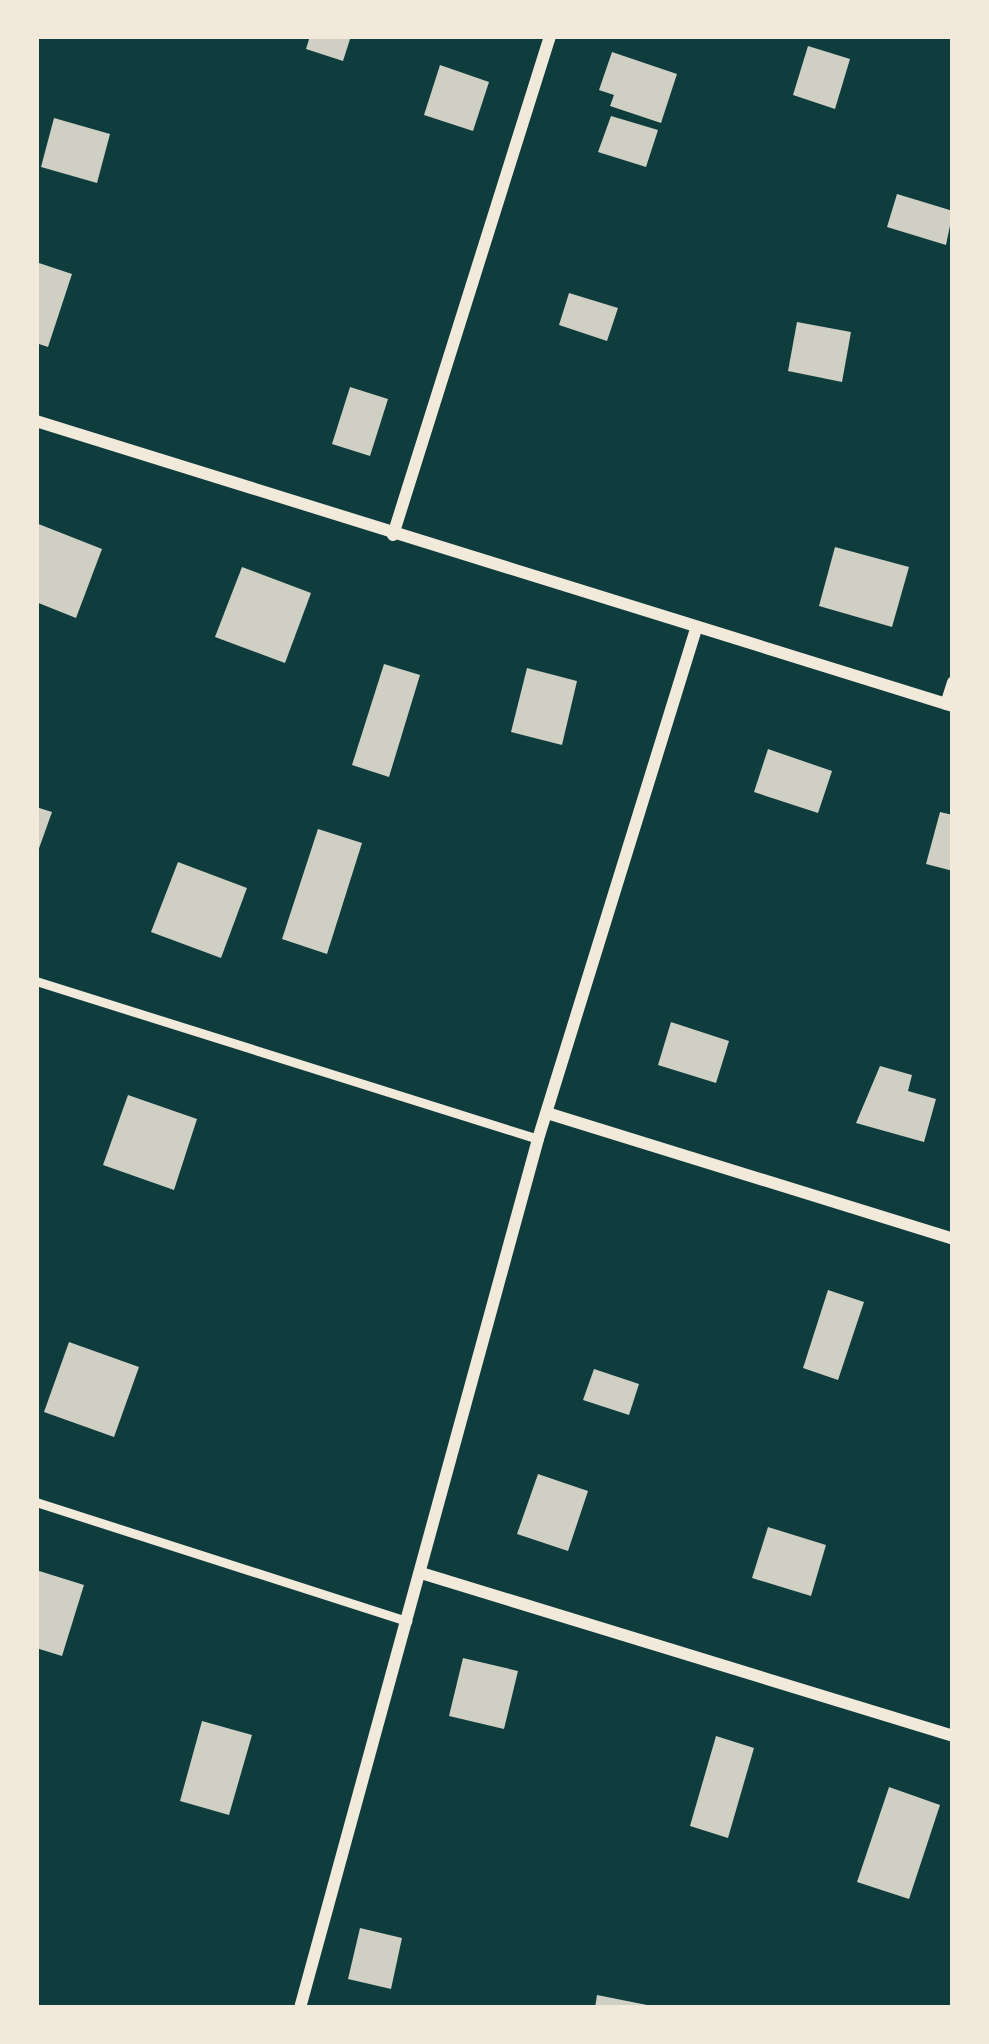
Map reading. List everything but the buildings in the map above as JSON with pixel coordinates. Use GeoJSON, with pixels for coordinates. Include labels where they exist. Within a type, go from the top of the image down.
{"type":"FeatureCollection","features":[{"type":"Feature","properties":{"kind":"street"},"geometry":{"type":"LineString","coordinates":[[393,535],[550,36]]}},
{"type":"Feature","properties":{"kind":"street"},"geometry":{"type":"LineString","coordinates":[[36,422],[695,632],[950,705],[953,682]]}},
{"type":"Feature","properties":{"kind":"street"},"geometry":{"type":"LineString","coordinates":[[300,2008],[538,1138],[695,632]]}},
{"type":"Feature","properties":{"kind":"street"},"geometry":{"type":"LineString","coordinates":[[547,1113],[953,1239]]}},
{"type":"Feature","properties":{"kind":"street"},"geometry":{"type":"LineString","coordinates":[[421,1573],[953,1736]]}},
{"type":"Feature","properties":{"kind":"lane"},"geometry":{"type":"LineString","coordinates":[[36,981],[538,1138]]}},
{"type":"Feature","properties":{"kind":"lane"},"geometry":{"type":"LineString","coordinates":[[36,1502],[407,1621]]}}]}
